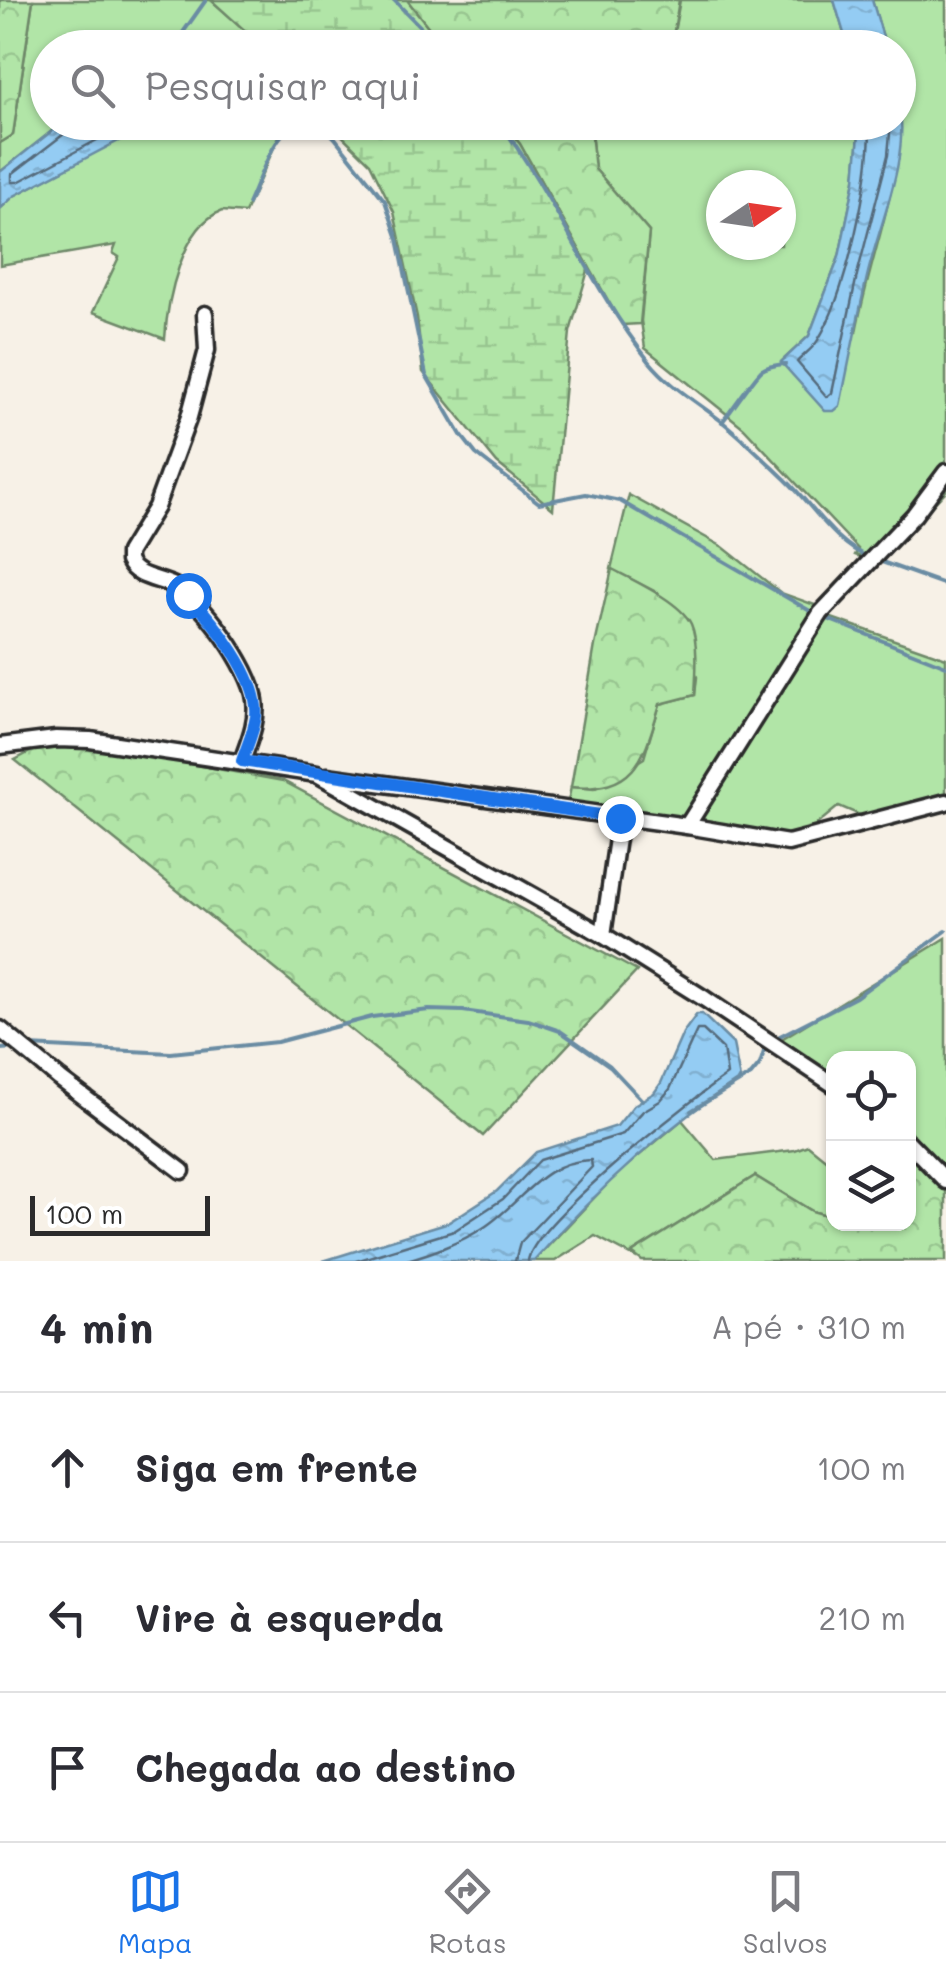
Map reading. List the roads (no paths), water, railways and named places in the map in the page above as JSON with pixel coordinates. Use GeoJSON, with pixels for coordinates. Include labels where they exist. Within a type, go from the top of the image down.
{"type":"FeatureCollection","features":[{"type":"Feature","properties":{"kind":"street"},"geometry":{"type":"LineString","coordinates":[[205,314],[206,358],[189,417],[156,507],[128,552],[128,561],[140,574],[188,595],[218,629],[244,672],[252,688],[256,715],[242,761]]}},
{"type":"Feature","properties":{"kind":"street"},"geometry":{"type":"LineString","coordinates":[[687,826],[820,613],[914,515],[946,472]]}},
{"type":"Feature","properties":{"kind":"street"},"geometry":{"type":"LineString","coordinates":[[0,746],[56,739],[90,740],[788,843],[946,802]]}},
{"type":"Feature","properties":{"kind":"street"},"geometry":{"type":"LineString","coordinates":[[317,774],[603,935],[826,1080]]}},
{"type":"Feature","properties":{"kind":"street"},"geometry":{"type":"LineString","coordinates":[[603,935],[620,818]]}},
{"type":"Feature","properties":{"kind":"street"},"geometry":{"type":"LineString","coordinates":[[0,1028],[182,1172]]}},
{"type":"Feature","properties":{"kind":"street"},"geometry":{"type":"LineString","coordinates":[[916,1150],[946,1182]]}},
{"type":"Feature","properties":{"kind":"water"},"geometry":{"type":"Polygon","coordinates":[[[834,0],[872,0],[881,30],[843,30],[834,0]]]}},
{"type":"Feature","properties":{"kind":"water"},"geometry":{"type":"Polygon","coordinates":[[[40,140],[120,140],[14,196],[0,209],[0,172],[40,140]]]}},
{"type":"Feature","properties":{"kind":"water"},"geometry":{"type":"Polygon","coordinates":[[[859,140],[900,140],[840,406],[825,411],[781,362],[809,336],[839,257],[855,180],[859,140]]]}},
{"type":"Feature","properties":{"kind":"water"},"geometry":{"type":"Polygon","coordinates":[[[697,1014],[702,1014],[733,1044],[740,1079],[631,1162],[534,1261],[323,1261],[449,1222],[497,1191],[536,1152],[617,1126],[634,1105],[654,1093],[683,1033],[697,1014]]]}},
{"type":"Feature","properties":{"kind":"waterway"},"geometry":{"type":"LineString","coordinates":[[185,30],[206,0]]}},
{"type":"Feature","properties":{"kind":"waterway"},"geometry":{"type":"LineString","coordinates":[[394,0],[423,30]]}},
{"type":"Feature","properties":{"kind":"waterway"},"geometry":{"type":"LineString","coordinates":[[248,204],[278,140]]}},
{"type":"Feature","properties":{"kind":"waterway"},"geometry":{"type":"LineString","coordinates":[[337,140],[385,201],[398,239],[426,375],[476,454],[539,503],[586,494],[620,501],[817,615]]}},
{"type":"Feature","properties":{"kind":"waterway"},"geometry":{"type":"LineString","coordinates":[[511,140],[609,303],[649,361],[757,452],[846,544],[870,558]]}},
{"type":"Feature","properties":{"kind":"waterway"},"geometry":{"type":"LineString","coordinates":[[722,422],[762,370],[785,364]]}},
{"type":"Feature","properties":{"kind":"waterway"},"geometry":{"type":"LineString","coordinates":[[879,561],[946,585]]}},
{"type":"Feature","properties":{"kind":"waterway"},"geometry":{"type":"LineString","coordinates":[[825,618],[946,666]]}},
{"type":"Feature","properties":{"kind":"waterway"},"geometry":{"type":"LineString","coordinates":[[774,1039],[856,997],[946,931]]}},
{"type":"Feature","properties":{"kind":"waterway"},"geometry":{"type":"LineString","coordinates":[[29,1046],[171,1053],[277,1042],[372,1017],[429,1010],[463,1011],[528,1020],[560,1031],[610,1066],[642,1100]]}},
{"type":"Feature","properties":{"kind":"waterway"},"geometry":{"type":"LineString","coordinates":[[691,1111],[751,1075],[760,1064],[766,1045]]}},
{"type":"Feature","properties":{"kind":"waterway"},"geometry":{"type":"LineString","coordinates":[[0,1049],[15,1048]]}}]}
